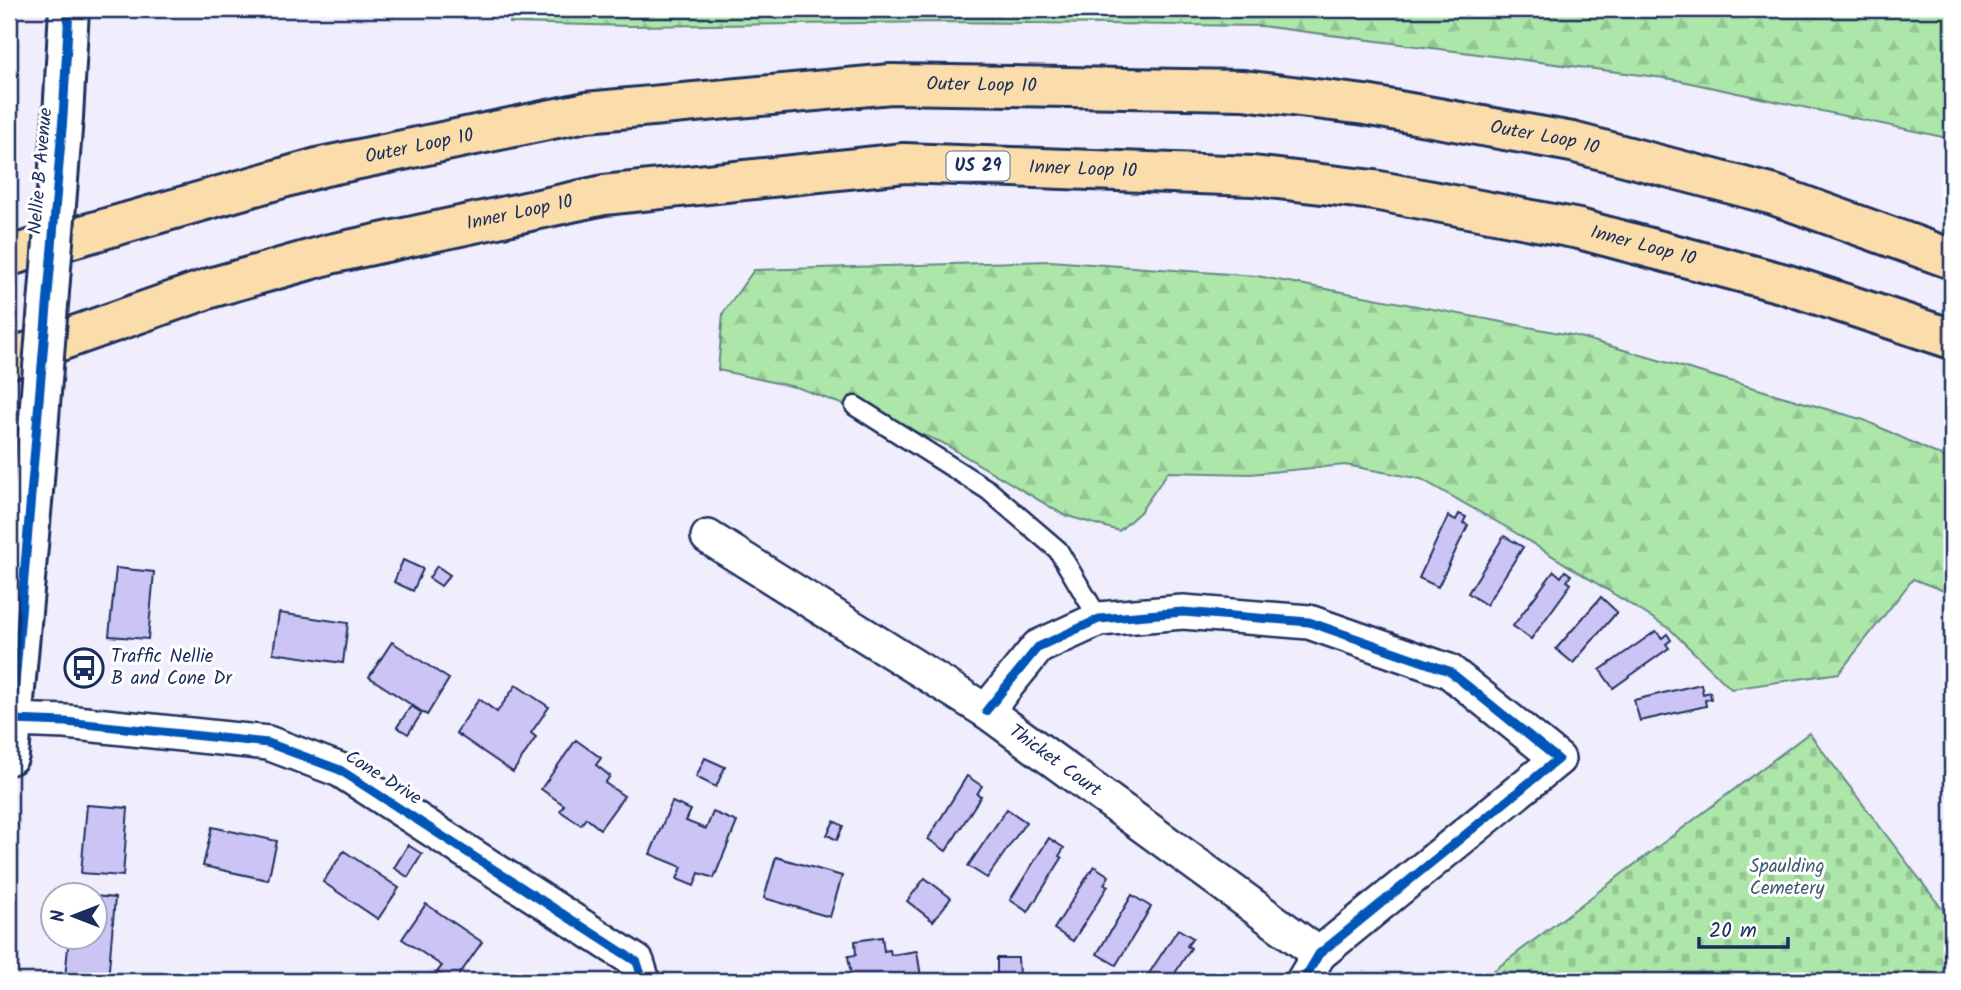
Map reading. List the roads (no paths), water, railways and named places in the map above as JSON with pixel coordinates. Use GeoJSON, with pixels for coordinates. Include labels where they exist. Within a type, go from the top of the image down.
{"type":"FeatureCollection","features":[{"type":"Feature","properties":{"kind":"highway","name":"Outer Loop 10"},"geometry":{"type":"LineString","coordinates":[[9,256],[321,167],[586,112],[891,84],[1243,90],[1365,105],[1572,142],[1774,195],[1952,259]]}},
{"type":"Feature","properties":{"kind":"highway","name":"Inner Loop 10"},"geometry":{"type":"LineString","coordinates":[[9,359],[209,288],[330,254],[604,195],[904,163],[1253,176],[1374,191],[1579,229],[1785,284],[1952,340]]}},
{"type":"Feature","properties":{"kind":"street","name":"Nellie B Avenue"},"geometry":{"type":"LineString","coordinates":[[10,737],[63,117],[69,9]]}},
{"type":"Feature","properties":{"kind":"street","name":"Thicket Court"},"geometry":{"type":"LineString","coordinates":[[708,537],[986,711],[1311,968]]}},
{"type":"Feature","properties":{"kind":"street"},"geometry":{"type":"LineString","coordinates":[[986,711],[1038,647],[1099,619],[1183,611],[1309,622],[1449,671],[1558,760],[1311,968]]}},
{"type":"Feature","properties":{"kind":"street","name":"Cone Drive"},"geometry":{"type":"LineString","coordinates":[[10,737],[66,722],[268,743],[340,770],[637,962],[643,981]]}},
{"type":"Feature","properties":{"kind":"lane"},"geometry":{"type":"LineString","coordinates":[[855,406],[988,490],[1058,550],[1099,619]]}},
{"type":"Feature","properties":{"kind":"place","name":"Traffic Nellie B and Cone Dr"},"geometry":{"type":"Point","coordinates":[84,668]}},
{"type":"Feature","properties":{"kind":"park label","name":"Spaulding Cemetery"},"geometry":{"type":"Point","coordinates":[1787,878]}}]}
